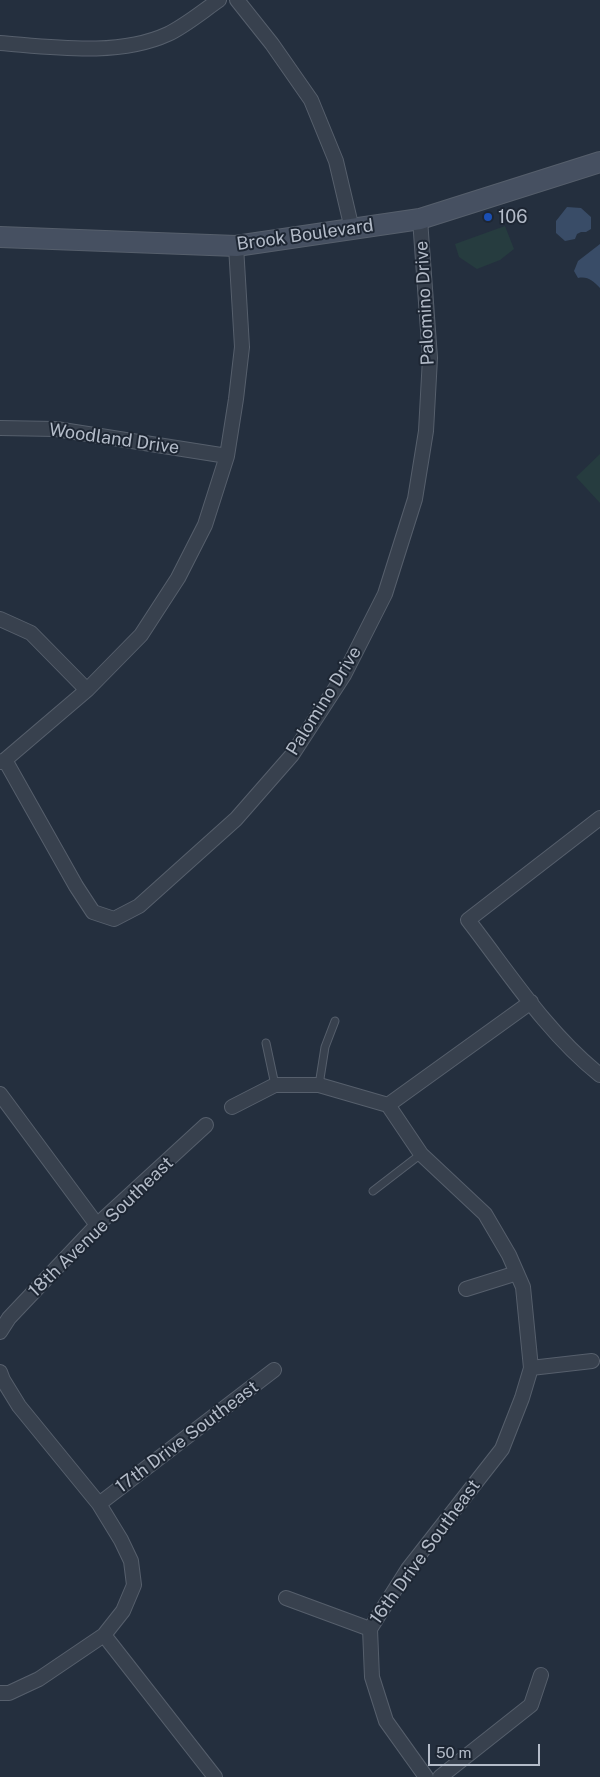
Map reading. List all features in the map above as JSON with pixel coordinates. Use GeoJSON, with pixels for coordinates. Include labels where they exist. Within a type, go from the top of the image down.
{"type":"FeatureCollection","features":[{"type":"Feature","properties":{"kind":"street"},"geometry":{"type":"LineString","coordinates":[[0,43],[78,49],[136,44],[168,34],[219,0]]}},
{"type":"Feature","properties":{"kind":"street"},"geometry":{"type":"LineString","coordinates":[[237,0],[272,44],[311,100],[336,161],[352,229]]}},
{"type":"Feature","properties":{"kind":"street","name":"Brook Boulevard"},"geometry":{"type":"LineString","coordinates":[[0,237],[236,246],[420,219],[600,162]]}},
{"type":"Feature","properties":{"kind":"street","name":"Palomino Drive"},"geometry":{"type":"LineString","coordinates":[[2,761],[93,912],[114,919],[139,906],[236,819],[292,754],[344,675],[385,594],[415,499],[426,431],[430,358],[420,219]]}},
{"type":"Feature","properties":{"kind":"street"},"geometry":{"type":"LineString","coordinates":[[2,761],[87,690],[141,635],[178,578],[205,525],[227,456],[242,347],[236,246]]}},
{"type":"Feature","properties":{"kind":"street","name":"Woodland Drive"},"geometry":{"type":"LineString","coordinates":[[0,428],[56,429],[227,456]]}},
{"type":"Feature","properties":{"kind":"street"},"geometry":{"type":"LineString","coordinates":[[0,619],[31,633],[87,690]]}},
{"type":"Feature","properties":{"kind":"street"},"geometry":{"type":"LineString","coordinates":[[600,818],[468,920],[531,1002],[577,1057],[600,1075]]}},
{"type":"Feature","properties":{"kind":"street"},"geometry":{"type":"LineString","coordinates":[[388,1105],[531,1002]]}},
{"type":"Feature","properties":{"kind":"street"},"geometry":{"type":"LineString","coordinates":[[232,1107],[275,1086],[319,1085],[388,1105],[421,1154],[485,1214],[509,1255],[523,1287],[531,1368],[592,1361]]}},
{"type":"Feature","properties":{"kind":"street"},"geometry":{"type":"LineString","coordinates":[[0,1094],[97,1225]]}},
{"type":"Feature","properties":{"kind":"street","name":"18th Avenue Southeast"},"geometry":{"type":"LineString","coordinates":[[0,1332],[9,1318],[97,1225],[206,1125]]}},
{"type":"Feature","properties":{"kind":"street"},"geometry":{"type":"LineString","coordinates":[[466,1289],[517,1274]]}},
{"type":"Feature","properties":{"kind":"street","name":"16th Drive Southeast"},"geometry":{"type":"LineString","coordinates":[[286,1598],[370,1629],[408,1568],[502,1449],[522,1398],[531,1368]]}},
{"type":"Feature","properties":{"kind":"street","name":"17th Drive Southeast"},"geometry":{"type":"LineString","coordinates":[[99,1504],[274,1370]]}},
{"type":"Feature","properties":{"kind":"street"},"geometry":{"type":"LineString","coordinates":[[0,1372],[18,1406],[99,1504],[121,1540],[131,1561],[134,1586],[123,1611],[104,1635],[39,1680],[10,1693],[0,1694]]}},
{"type":"Feature","properties":{"kind":"street"},"geometry":{"type":"LineString","coordinates":[[370,1629],[372,1677],[386,1721],[426,1777]]}},
{"type":"Feature","properties":{"kind":"street"},"geometry":{"type":"LineString","coordinates":[[104,1635],[215,1777]]}},
{"type":"Feature","properties":{"kind":"street"},"geometry":{"type":"LineString","coordinates":[[440,1777],[530,1705],[541,1675]]}},
{"type":"Feature","properties":{"kind":"lane"},"geometry":{"type":"LineString","coordinates":[[319,1085],[325,1047],[335,1021]]}},
{"type":"Feature","properties":{"kind":"lane"},"geometry":{"type":"LineString","coordinates":[[266,1043],[275,1086]]}},
{"type":"Feature","properties":{"kind":"lane"},"geometry":{"type":"LineString","coordinates":[[373,1191],[421,1154]]}},
{"type":"Feature","properties":{"kind":"green space"},"geometry":{"type":"Polygon","coordinates":[[[505,226],[514,249],[500,260],[477,269],[459,257],[455,244],[505,226]]]}},
{"type":"Feature","properties":{"kind":"green space"},"geometry":{"type":"Polygon","coordinates":[[[600,454],[600,503],[576,477],[600,454]]]}},
{"type":"Feature","properties":{"kind":"water"},"geometry":{"type":"Polygon","coordinates":[[[567,207],[581,208],[591,217],[591,229],[577,234],[575,239],[565,241],[556,233],[556,221],[567,207]]]}},
{"type":"Feature","properties":{"kind":"water"},"geometry":{"type":"Polygon","coordinates":[[[600,244],[600,288],[590,280],[578,278],[574,271],[578,261],[600,244]]]}},
{"type":"Feature","properties":{"kind":"place","name":"106"},"geometry":{"type":"Point","coordinates":[488,217]}}]}
